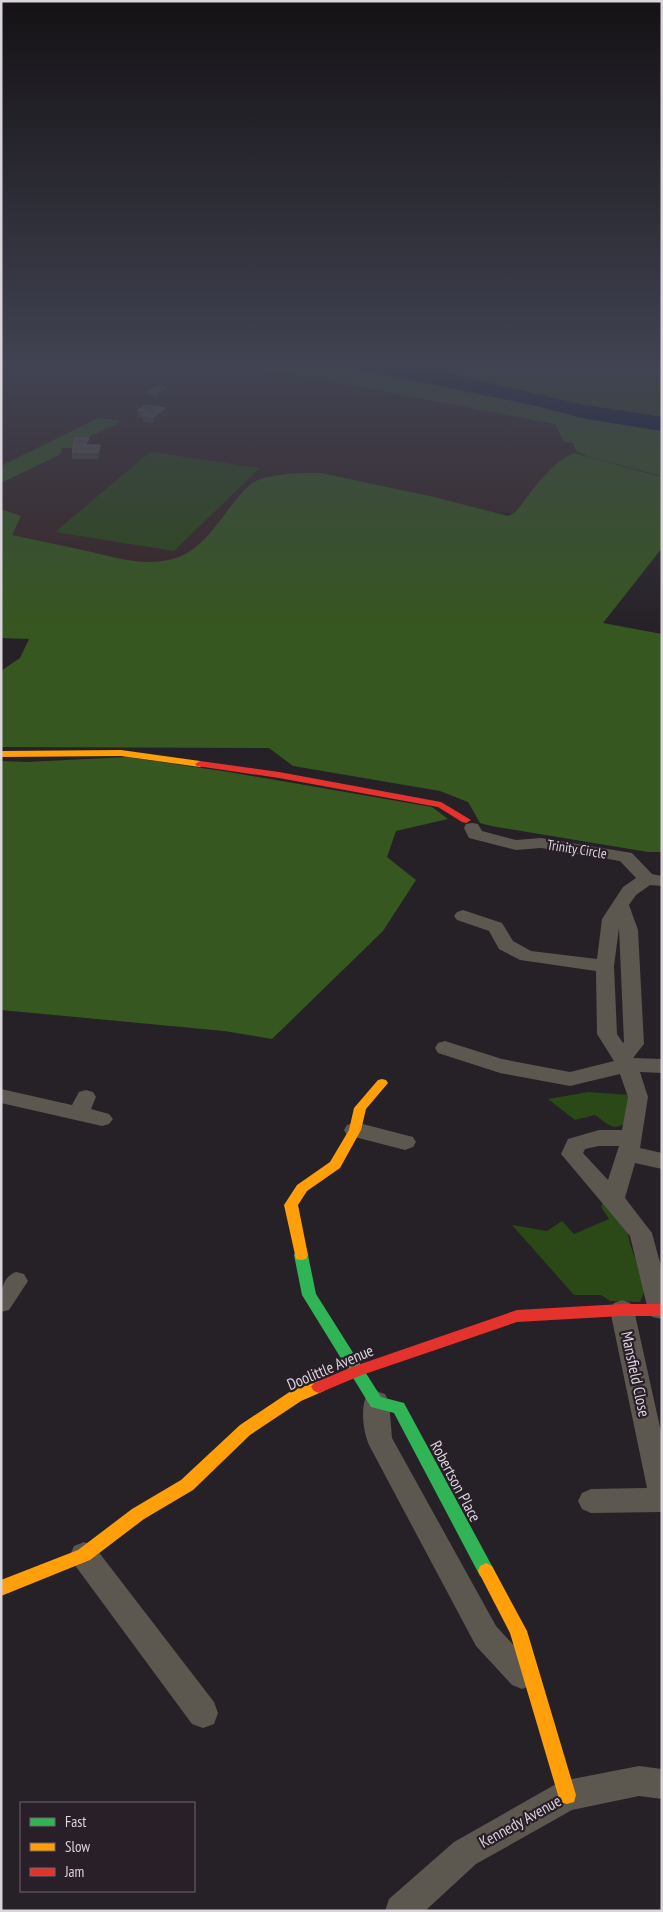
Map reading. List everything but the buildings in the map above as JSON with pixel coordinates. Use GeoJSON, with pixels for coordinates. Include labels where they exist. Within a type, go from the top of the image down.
{"type":"FeatureCollection","features":[{"type":"Feature","properties":{"kind":"street"},"geometry":{"type":"LineString","coordinates":[[1,754],[121,753],[279,775],[441,805],[469,824]]}},
{"type":"Feature","properties":{"kind":"street","name":"Trinity Circle"},"geometry":{"type":"LineString","coordinates":[[469,824],[475,834],[516,845],[541,843],[626,858],[655,880],[629,891],[611,919],[605,966],[608,1034],[624,1061],[638,1097],[630,1146],[614,1200]]}},
{"type":"Feature","properties":{"kind":"street"},"geometry":{"type":"LineString","coordinates":[[620,905],[629,930],[634,1044],[624,1061]]}},
{"type":"Feature","properties":{"kind":"street"},"geometry":{"type":"LineString","coordinates":[[463,916],[496,927],[506,945],[527,956],[605,966]]}},
{"type":"Feature","properties":{"kind":"street"},"geometry":{"type":"LineString","coordinates":[[445,1048],[500,1066],[570,1079],[624,1061],[662,1066]]}},
{"type":"Feature","properties":{"kind":"street"},"geometry":{"type":"LineString","coordinates":[[382,1083],[360,1108],[355,1130],[335,1165],[302,1188],[291,1205],[309,1295],[376,1402],[379,1439],[486,1636],[535,1688],[567,1795]]}},
{"type":"Feature","properties":{"kind":"street"},"geometry":{"type":"LineString","coordinates":[[1,1096],[82,1105],[102,1119]]}},
{"type":"Feature","properties":{"kind":"street"},"geometry":{"type":"LineString","coordinates":[[355,1130],[406,1142]]}},
{"type":"Feature","properties":{"kind":"street"},"geometry":{"type":"LineString","coordinates":[[661,1310],[641,1232],[572,1154],[576,1144],[599,1138],[630,1146],[662,1161]]}},
{"type":"Feature","properties":{"kind":"street"},"geometry":{"type":"LineString","coordinates":[[1,1303],[16,1281]]}},
{"type":"Feature","properties":{"kind":"street","name":"Doolittle Avenue"},"geometry":{"type":"LineString","coordinates":[[1,1588],[84,1555],[138,1514],[187,1485],[245,1430],[296,1396],[357,1371],[517,1316],[622,1310],[661,1310]]}},
{"type":"Feature","properties":{"kind":"street","name":"Mansfield Close"},"geometry":{"type":"LineString","coordinates":[[592,1501],[662,1499],[622,1310]]}},
{"type":"Feature","properties":{"kind":"street"},"geometry":{"type":"LineString","coordinates":[[84,1555],[204,1713]]}},
{"type":"Feature","properties":{"kind":"street","name":"Kennedy Avenue"},"geometry":{"type":"LineString","coordinates":[[401,1911],[465,1853],[567,1795],[639,1781],[662,1784]]}},
{"type":"Feature","properties":{"kind":"shaded area"},"geometry":{"type":"Polygon","coordinates":[[[1,452],[662,452],[662,503],[618,518],[465,511],[181,575],[1,544],[1,452]]]}},
{"type":"Feature","properties":{"kind":"green space"},"geometry":{"type":"Polygon","coordinates":[[[29,452],[61,452],[59,455],[1,483],[1,466],[29,452]]]}},
{"type":"Feature","properties":{"kind":"green space"},"geometry":{"type":"Polygon","coordinates":[[[150,452],[260,468],[174,551],[55,532],[150,452]]]}},
{"type":"Feature","properties":{"kind":"green space"},"geometry":{"type":"Polygon","coordinates":[[[579,452],[662,452],[662,476],[589,457],[579,452]]]}},
{"type":"Feature","properties":{"kind":"green space"},"geometry":{"type":"Polygon","coordinates":[[[573,453],[662,477],[662,548],[603,623],[662,634],[662,852],[648,852],[491,826],[480,823],[468,802],[440,791],[293,766],[269,748],[1,747],[1,671],[20,658],[29,639],[1,638],[1,509],[21,516],[12,535],[141,562],[164,561],[188,553],[198,545],[208,536],[242,493],[251,484],[264,478],[295,473],[321,473],[434,497],[508,516],[519,508],[547,472],[573,453]]]}},
{"type":"Feature","properties":{"kind":"green space"},"geometry":{"type":"Polygon","coordinates":[[[127,757],[229,772],[432,807],[448,819],[396,831],[387,857],[416,880],[383,931],[272,1039],[224,1031],[1,1010],[1,761],[27,762],[127,757]]]}},
{"type":"Feature","properties":{"kind":"green space"},"geometry":{"type":"Polygon","coordinates":[[[589,1092],[630,1095],[626,1122],[614,1127],[595,1115],[575,1120],[548,1099],[589,1092]]]}},
{"type":"Feature","properties":{"kind":"green space"},"geometry":{"type":"Polygon","coordinates":[[[603,1203],[627,1229],[630,1244],[646,1288],[640,1302],[610,1301],[601,1295],[574,1295],[512,1225],[547,1231],[562,1221],[574,1234],[609,1219],[601,1207],[603,1203]]]}},
{"type":"Feature","properties":{"kind":"traffic: fast"},"geometry":{"type":"LineString","coordinates":[[301,1255],[309,1295],[376,1402],[399,1408],[486,1571]]}},
{"type":"Feature","properties":{"kind":"traffic: slow"},"geometry":{"type":"LineString","coordinates":[[1,754],[121,753],[200,764]]}},
{"type":"Feature","properties":{"kind":"traffic: slow"},"geometry":{"type":"LineString","coordinates":[[301,1255],[291,1205],[302,1188],[335,1165],[355,1130],[360,1108],[382,1083]]}},
{"type":"Feature","properties":{"kind":"traffic: slow"},"geometry":{"type":"LineString","coordinates":[[1,1588],[84,1555],[138,1514],[187,1485],[245,1430],[296,1396],[319,1387]]}},
{"type":"Feature","properties":{"kind":"traffic: slow"},"geometry":{"type":"LineString","coordinates":[[486,1571],[518,1631],[567,1795]]}},
{"type":"Feature","properties":{"kind":"traffic: jam"},"geometry":{"type":"LineString","coordinates":[[200,764],[279,775],[441,805],[466,820]]}},
{"type":"Feature","properties":{"kind":"traffic: jam"},"geometry":{"type":"LineString","coordinates":[[319,1387],[357,1371],[517,1316],[622,1310],[662,1310]]}}]}
